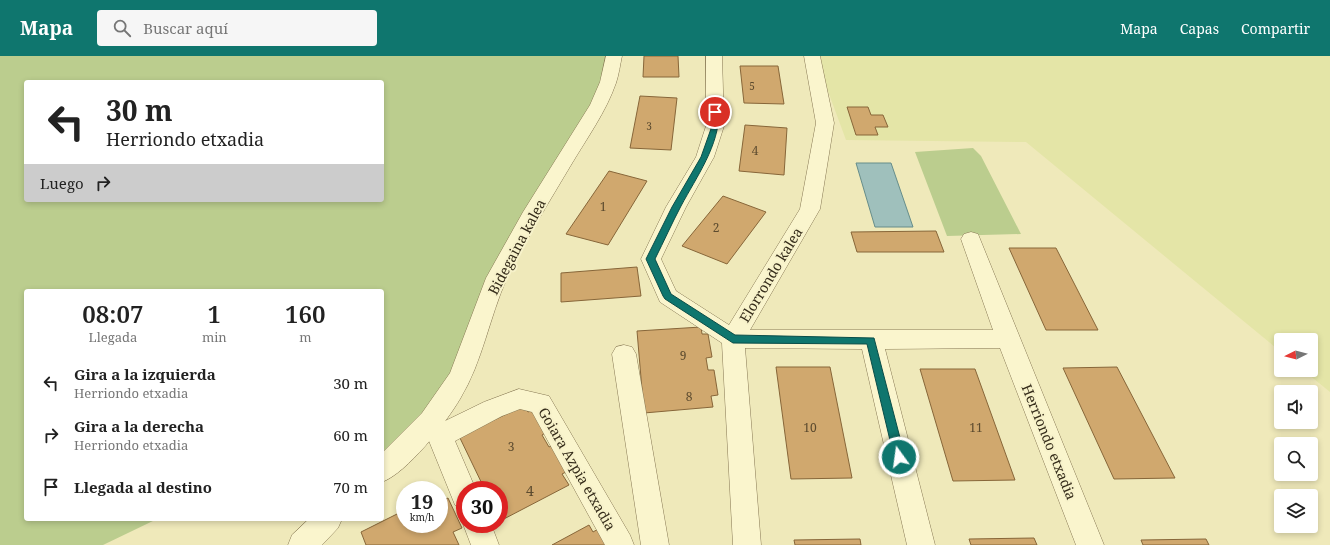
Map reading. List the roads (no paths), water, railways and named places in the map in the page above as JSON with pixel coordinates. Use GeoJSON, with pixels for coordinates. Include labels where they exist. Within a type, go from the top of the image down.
{"type":"FeatureCollection","features":[{"type":"Feature","properties":{"kind":"street","name":"Bidegaina kalea"},"geometry":{"type":"LineString","coordinates":[[384,468],[406,447],[435,428],[467,362],[496,280],[598,105],[608,82],[614,56]]}},
{"type":"Feature","properties":{"kind":"street"},"geometry":{"type":"LineString","coordinates":[[714,56],[715,126],[704,157],[676,207],[651,259],[668,296],[733,339],[871,340],[1008,338]]}},
{"type":"Feature","properties":{"kind":"street","name":"Elorrondo kalea"},"geometry":{"type":"LineString","coordinates":[[747,545],[733,339],[810,209],[825,123],[812,56]]}},
{"type":"Feature","properties":{"kind":"street","name":"Herriondo etxadia"},"geometry":{"type":"LineString","coordinates":[[971,239],[1008,338],[1090,545]]}},
{"type":"Feature","properties":{"kind":"street"},"geometry":{"type":"LineString","coordinates":[[871,340],[921,545]]}},
{"type":"Feature","properties":{"kind":"street"},"geometry":{"type":"LineString","coordinates":[[624,354],[655,545]]}},
{"type":"Feature","properties":{"kind":"street","name":"Goiara Azpia etxadia"},"geometry":{"type":"LineString","coordinates":[[435,428],[519,399],[540,403],[620,545]]}},
{"type":"Feature","properties":{"kind":"street"},"geometry":{"type":"LineString","coordinates":[[435,428],[458,481]]}},
{"type":"Feature","properties":{"kind":"street"},"geometry":{"type":"LineString","coordinates":[[302,545],[326,521]]}},
{"type":"Feature","properties":{"kind":"street"},"geometry":{"type":"LineString","coordinates":[[480,533],[485,545]]}},
{"type":"Feature","properties":{"kind":"water"},"geometry":{"type":"Polygon","coordinates":[[[856,163],[891,163],[913,227],[875,227],[856,163]]]}}]}
